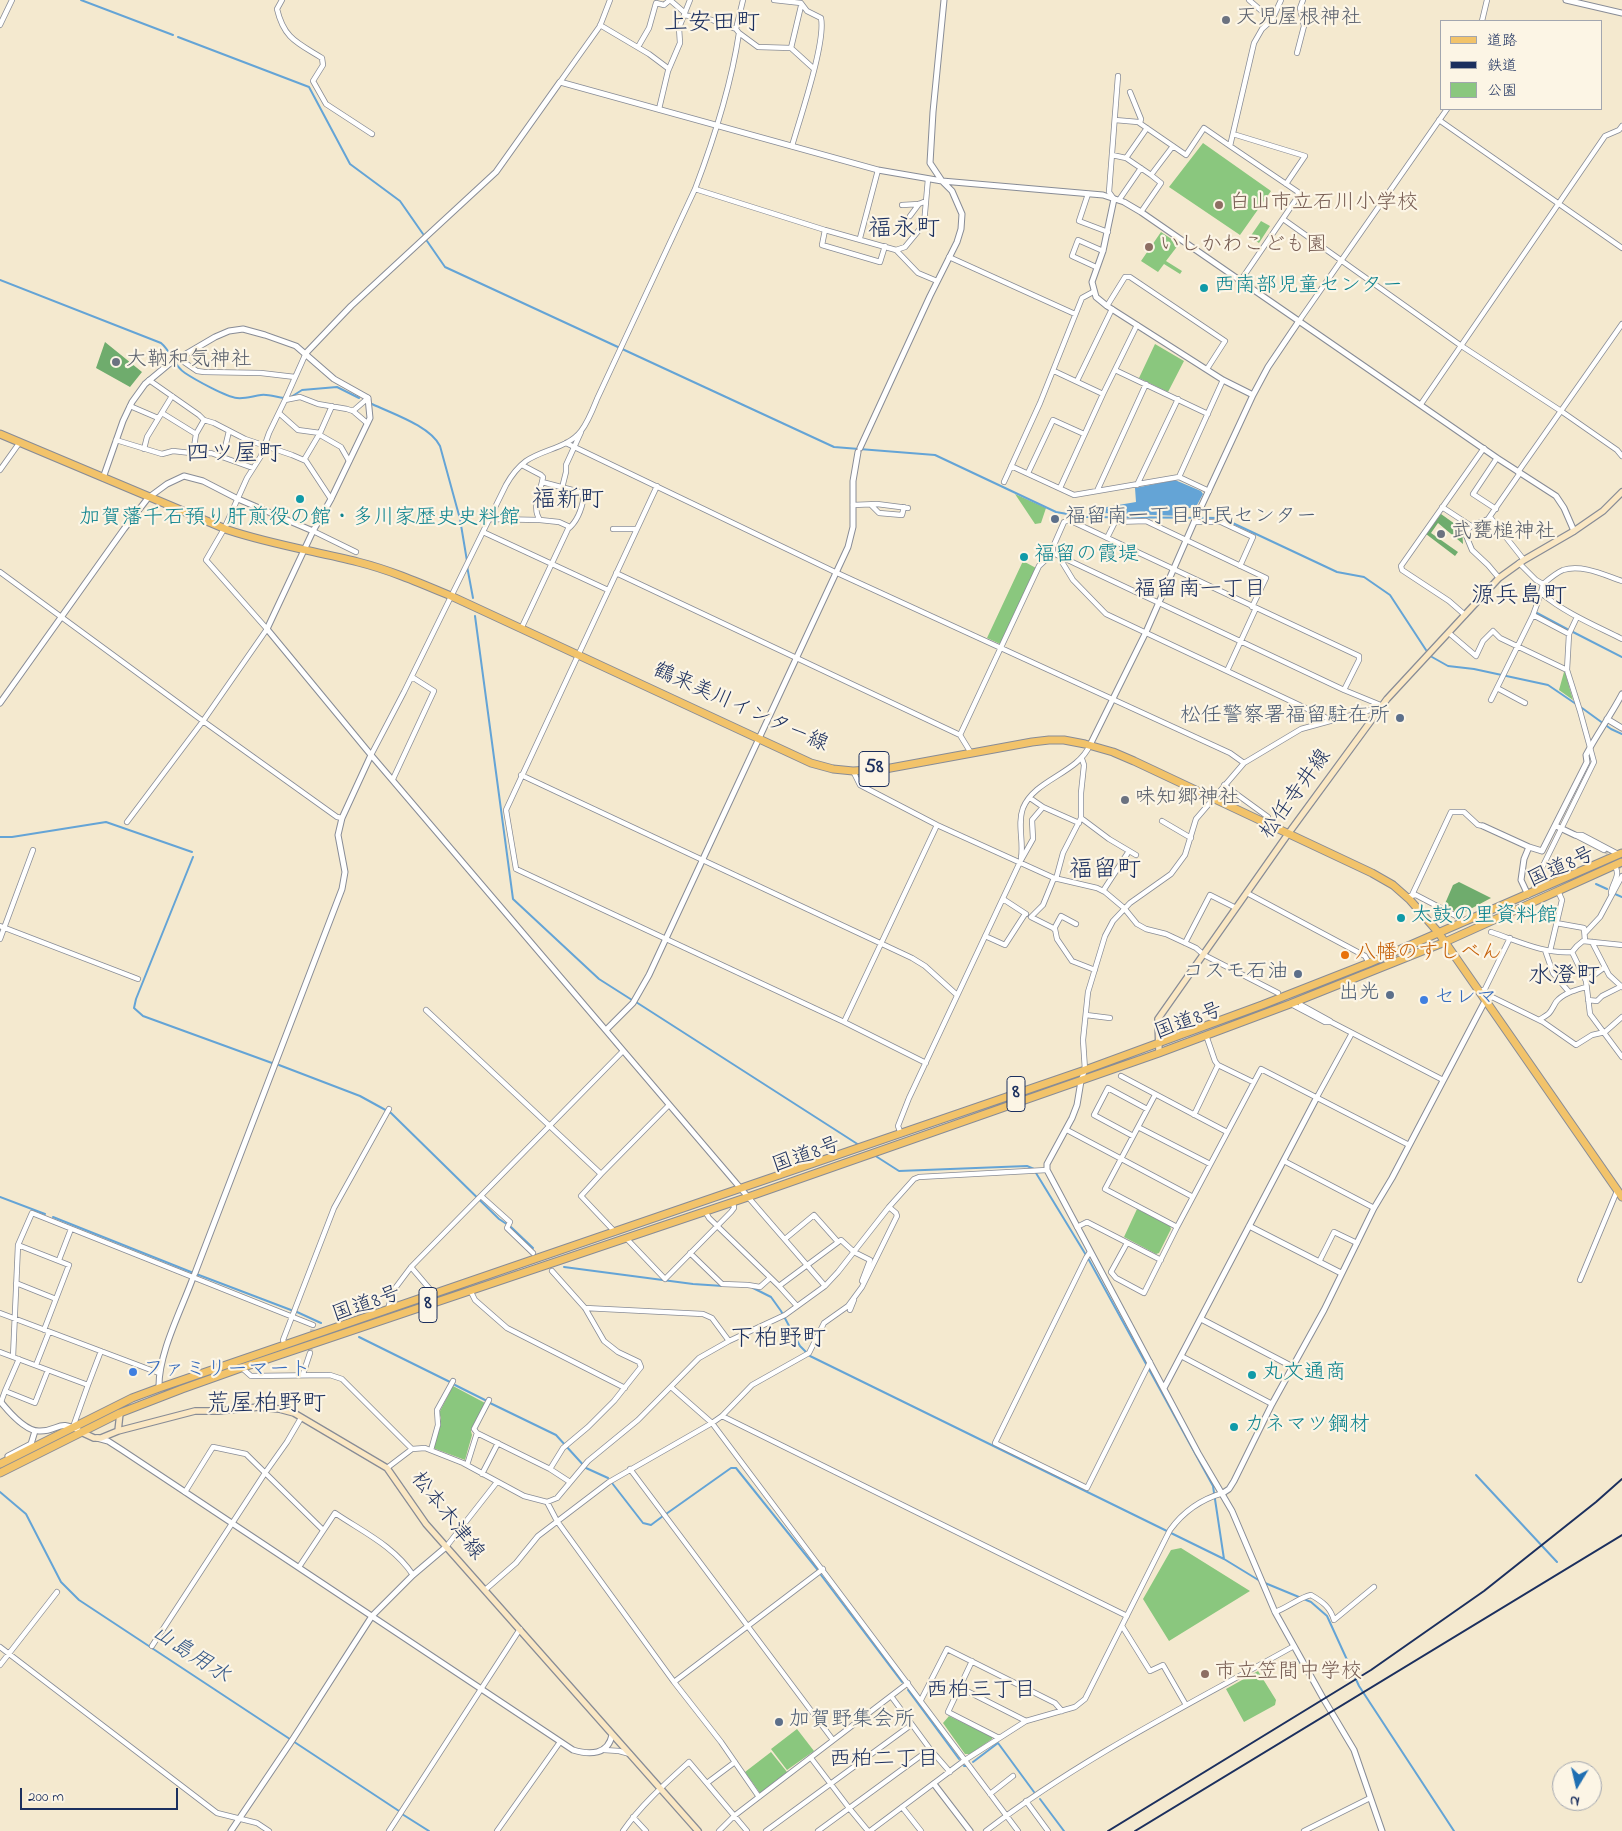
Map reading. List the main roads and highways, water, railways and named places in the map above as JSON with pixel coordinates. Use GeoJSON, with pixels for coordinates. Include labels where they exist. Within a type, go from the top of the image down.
{"type":"FeatureCollection","features":[{"type":"Feature","properties":{"kind":"main road","name":"鶴来美川インター線"},"geometry":{"type":"LineString","coordinates":[[0,434],[224,529],[252,538],[359,562],[402,575],[811,763],[833,769],[854,771],[885,769],[1049,740],[1064,740],[1090,745],[1120,755],[1372,872],[1409,896],[1438,932],[1620,1194]]}},
{"type":"Feature","properties":{"kind":"main road","name":"松任寺井線"},"geometry":{"type":"LineString","coordinates":[[1159,1052],[1158,1019],[1288,834],[1383,706],[1499,578],[1521,562],[1574,531],[1603,511],[1622,492]]}},
{"type":"Feature","properties":{"kind":"main road","name":"国道8号"},"geometry":{"type":"LineString","coordinates":[[0,1462],[132,1398],[159,1388],[901,1134],[1085,1070],[1262,1005],[1369,962],[1620,854]]}},
{"type":"Feature","properties":{"kind":"main road","name":"国道8号"},"geometry":{"type":"LineString","coordinates":[[0,1473],[120,1413],[241,1368],[733,1202],[1081,1081],[1290,1004],[1445,942],[1622,862]]}},
{"type":"Feature","properties":{"kind":"main road","name":"松本木津線"},"geometry":{"type":"LineString","coordinates":[[81,1432],[94,1438],[109,1436],[118,1431],[169,1419],[188,1412],[218,1411],[259,1406],[279,1409],[294,1414],[387,1468],[426,1524],[698,1831]]}},
{"type":"Feature","properties":{"kind":"main road"},"geometry":{"type":"LineString","coordinates":[[118,1431],[120,1413]]}},
{"type":"Feature","properties":{"kind":"water"},"geometry":{"type":"Polygon","coordinates":[[[1175,480],[1201,491],[1203,494],[1197,505],[1191,508],[1183,508],[1182,516],[1102,513],[1101,508],[1136,502],[1135,488],[1175,480]]]}},
{"type":"Feature","properties":{"kind":"waterway"},"geometry":{"type":"LineString","coordinates":[[81,0],[173,35]]}},
{"type":"Feature","properties":{"kind":"waterway"},"geometry":{"type":"LineString","coordinates":[[178,37],[309,87],[350,164],[400,201],[423,234]]}},
{"type":"Feature","properties":{"kind":"waterway"},"geometry":{"type":"LineString","coordinates":[[427,241],[445,267],[834,447],[935,455],[1056,512],[1084,517],[1222,518],[1337,572],[1364,577],[1390,595],[1426,650]]}},
{"type":"Feature","properties":{"kind":"waterway"},"geometry":{"type":"LineString","coordinates":[[0,280],[161,343],[181,370],[226,395],[240,398],[264,395],[284,398]]}},
{"type":"Feature","properties":{"kind":"waterway"},"geometry":{"type":"LineString","coordinates":[[291,397],[302,390],[337,387],[359,398]]}},
{"type":"Feature","properties":{"kind":"waterway"},"geometry":{"type":"LineString","coordinates":[[372,404],[420,427],[428,432],[440,446],[460,519],[467,561]]}},
{"type":"Feature","properties":{"kind":"waterway"},"geometry":{"type":"LineString","coordinates":[[467,566],[473,598]]}},
{"type":"Feature","properties":{"kind":"waterway"},"geometry":{"type":"LineString","coordinates":[[1537,613],[1567,629]]}},
{"type":"Feature","properties":{"kind":"waterway"},"geometry":{"type":"LineString","coordinates":[[475,616],[513,899],[599,979],[632,1000]]}},
{"type":"Feature","properties":{"kind":"waterway"},"geometry":{"type":"LineString","coordinates":[[1573,632],[1622,657]]}},
{"type":"Feature","properties":{"kind":"waterway"},"geometry":{"type":"LineString","coordinates":[[1432,657],[1448,666],[1474,669],[1548,685],[1576,704]]}},
{"type":"Feature","properties":{"kind":"waterway"},"geometry":{"type":"LineString","coordinates":[[1582,708],[1611,729],[1622,734]]}},
{"type":"Feature","properties":{"kind":"waterway"},"geometry":{"type":"LineString","coordinates":[[0,837],[12,837],[106,822],[192,852]]}},
{"type":"Feature","properties":{"kind":"waterway"},"geometry":{"type":"LineString","coordinates":[[193,857],[134,1008],[143,1016],[272,1063]]}},
{"type":"Feature","properties":{"kind":"waterway"},"geometry":{"type":"LineString","coordinates":[[1596,884],[1607,889]]}},
{"type":"Feature","properties":{"kind":"waterway"},"geometry":{"type":"LineString","coordinates":[[1615,894],[1622,897]]}},
{"type":"Feature","properties":{"kind":"waterway"},"geometry":{"type":"LineString","coordinates":[[636,1002],[859,1145]]}},
{"type":"Feature","properties":{"kind":"waterway"},"geometry":{"type":"LineString","coordinates":[[279,1065],[360,1096],[391,1113],[499,1219],[511,1227],[533,1248]]}},
{"type":"Feature","properties":{"kind":"waterway"},"geometry":{"type":"LineString","coordinates":[[874,1155],[899,1171],[1027,1166],[1034,1169]]}},
{"type":"Feature","properties":{"kind":"waterway"},"geometry":{"type":"LineString","coordinates":[[1036,1173],[1089,1260],[1213,1486],[1224,1559]]}},
{"type":"Feature","properties":{"kind":"waterway"},"geometry":{"type":"LineString","coordinates":[[0,1197],[45,1214]]}},
{"type":"Feature","properties":{"kind":"waterway"},"geometry":{"type":"LineString","coordinates":[[53,1217],[291,1310]]}},
{"type":"Feature","properties":{"kind":"waterway"},"geometry":{"type":"LineString","coordinates":[[564,1267],[693,1284],[723,1286]]}},
{"type":"Feature","properties":{"kind":"waterway"},"geometry":{"type":"LineString","coordinates":[[753,1288],[771,1297],[800,1346],[810,1356],[1224,1559],[1260,1581]]}},
{"type":"Feature","properties":{"kind":"waterway"},"geometry":{"type":"LineString","coordinates":[[297,1312],[321,1323]]}},
{"type":"Feature","properties":{"kind":"waterway"},"geometry":{"type":"LineString","coordinates":[[359,1337],[450,1382]]}},
{"type":"Feature","properties":{"kind":"waterway"},"geometry":{"type":"LineString","coordinates":[[455,1385],[485,1400]]}},
{"type":"Feature","properties":{"kind":"waterway"},"geometry":{"type":"LineString","coordinates":[[490,1403],[556,1435],[586,1468],[608,1478]]}},
{"type":"Feature","properties":{"kind":"waterway"},"geometry":{"type":"LineString","coordinates":[[666,1514],[731,1468],[736,1468],[817,1569]]}},
{"type":"Feature","properties":{"kind":"waterway"},"geometry":{"type":"LineString","coordinates":[[1476,1475],[1557,1562]]}},
{"type":"Feature","properties":{"kind":"waterway"},"geometry":{"type":"LineString","coordinates":[[612,1483],[643,1523],[651,1525],[663,1516]]}},
{"type":"Feature","properties":{"kind":"waterway","name":"山島用水"},"geometry":{"type":"LineString","coordinates":[[0,1492],[26,1514],[61,1582],[79,1600],[399,1811]]}},
{"type":"Feature","properties":{"kind":"waterway"},"geometry":{"type":"LineString","coordinates":[[821,1575],[902,1682]]}},
{"type":"Feature","properties":{"kind":"waterway"},"geometry":{"type":"LineString","coordinates":[[1265,1583],[1311,1602],[1327,1616],[1359,1686],[1454,1831]]}},
{"type":"Feature","properties":{"kind":"waterway"},"geometry":{"type":"LineString","coordinates":[[1298,1659],[1310,1679]]}},
{"type":"Feature","properties":{"kind":"waterway"},"geometry":{"type":"LineString","coordinates":[[908,1690],[959,1759]]}},
{"type":"Feature","properties":{"kind":"waterway"},"geometry":{"type":"LineString","coordinates":[[973,1762],[998,1743],[1034,1792]]}},
{"type":"Feature","properties":{"kind":"waterway"},"geometry":{"type":"LineString","coordinates":[[1040,1799],[1064,1831]]}},
{"type":"Feature","properties":{"kind":"waterway","name":"山島用水"},"geometry":{"type":"LineString","coordinates":[[402,1814],[429,1831]]}},
{"type":"Feature","properties":{"kind":"tunnel"},"geometry":{"type":"LineString","coordinates":[[1605,850],[1622,869]]}},
{"type":"Feature","properties":{"kind":"tunnel"},"geometry":{"type":"LineString","coordinates":[[310,1353],[313,1325]]}},
{"type":"Feature","properties":{"kind":"railway"},"geometry":{"type":"LineString","coordinates":[[1108,1831],[1371,1670],[1484,1591],[1622,1479]]}},
{"type":"Feature","properties":{"kind":"railway"},"geometry":{"type":"LineString","coordinates":[[1135,1831],[1622,1535]]}},
{"type":"Feature","properties":{"kind":"place","name":"天児屋根神社"},"geometry":{"type":"Point","coordinates":[1226,20]}},
{"type":"Feature","properties":{"kind":"place","name":"白山市立石川小学校"},"geometry":{"type":"Point","coordinates":[1219,205]}},
{"type":"Feature","properties":{"kind":"place","name":"いしかわこども園"},"geometry":{"type":"Point","coordinates":[1149,247]}},
{"type":"Feature","properties":{"kind":"place","name":"西南部児童センター"},"geometry":{"type":"Point","coordinates":[1204,288]}},
{"type":"Feature","properties":{"kind":"place","name":"大靹和気神社"},"geometry":{"type":"Point","coordinates":[116,362]}},
{"type":"Feature","properties":{"kind":"place","name":"加賀藩千石預り肝煎役の館・多川家歴史史料館"},"geometry":{"type":"Point","coordinates":[300,499]}},
{"type":"Feature","properties":{"kind":"place","name":"福留南一丁目町民センター"},"geometry":{"type":"Point","coordinates":[1055,519]}},
{"type":"Feature","properties":{"kind":"place","name":"武甕槌神社"},"geometry":{"type":"Point","coordinates":[1441,534]}},
{"type":"Feature","properties":{"kind":"place","name":"福留の霞堤"},"geometry":{"type":"Point","coordinates":[1024,557]}},
{"type":"Feature","properties":{"kind":"place","name":"松任警察署福留駐在所"},"geometry":{"type":"Point","coordinates":[1400,718]}},
{"type":"Feature","properties":{"kind":"place","name":"味知郷神社"},"geometry":{"type":"Point","coordinates":[1125,800]}},
{"type":"Feature","properties":{"kind":"place","name":"太鼓の里資料館"},"geometry":{"type":"Point","coordinates":[1401,918]}},
{"type":"Feature","properties":{"kind":"place","name":"八幡のすしべん"},"geometry":{"type":"Point","coordinates":[1345,955]}},
{"type":"Feature","properties":{"kind":"place","name":"コスモ石油"},"geometry":{"type":"Point","coordinates":[1298,974]}},
{"type":"Feature","properties":{"kind":"place","name":"出光"},"geometry":{"type":"Point","coordinates":[1390,995]}},
{"type":"Feature","properties":{"kind":"place","name":"セレマ"},"geometry":{"type":"Point","coordinates":[1424,1000]}},
{"type":"Feature","properties":{"kind":"place","name":"ファミリーマート"},"geometry":{"type":"Point","coordinates":[133,1372]}},
{"type":"Feature","properties":{"kind":"place","name":"丸文通商"},"geometry":{"type":"Point","coordinates":[1252,1375]}},
{"type":"Feature","properties":{"kind":"place","name":"カネマツ鋼材"},"geometry":{"type":"Point","coordinates":[1234,1427]}},
{"type":"Feature","properties":{"kind":"place","name":"市立笠間中学校"},"geometry":{"type":"Point","coordinates":[1205,1674]}},
{"type":"Feature","properties":{"kind":"place","name":"加賀野集会所"},"geometry":{"type":"Point","coordinates":[779,1722]}},
{"type":"Feature","properties":{"kind":"district","name":"上安田町"},"geometry":{"type":"Point","coordinates":[712,25]}},
{"type":"Feature","properties":{"kind":"district","name":"福永町"},"geometry":{"type":"Point","coordinates":[904,231]}},
{"type":"Feature","properties":{"kind":"district","name":"四ツ屋町"},"geometry":{"type":"Point","coordinates":[234,456]}},
{"type":"Feature","properties":{"kind":"district","name":"福新町"},"geometry":{"type":"Point","coordinates":[568,502]}},
{"type":"Feature","properties":{"kind":"district","name":"福留南一丁目"},"geometry":{"type":"Point","coordinates":[1200,591]}},
{"type":"Feature","properties":{"kind":"district","name":"源兵島町"},"geometry":{"type":"Point","coordinates":[1519,598]}},
{"type":"Feature","properties":{"kind":"district","name":"福留町"},"geometry":{"type":"Point","coordinates":[1105,872]}},
{"type":"Feature","properties":{"kind":"district","name":"水澄町"},"geometry":{"type":"Point","coordinates":[1564,978]}},
{"type":"Feature","properties":{"kind":"district","name":"下柏野町"},"geometry":{"type":"Point","coordinates":[778,1341]}},
{"type":"Feature","properties":{"kind":"district","name":"荒屋柏野町"},"geometry":{"type":"Point","coordinates":[266,1406]}},
{"type":"Feature","properties":{"kind":"district","name":"西柏三丁目"},"geometry":{"type":"Point","coordinates":[981,1692]}},
{"type":"Feature","properties":{"kind":"district","name":"西柏二丁目"},"geometry":{"type":"Point","coordinates":[884,1761]}}]}
